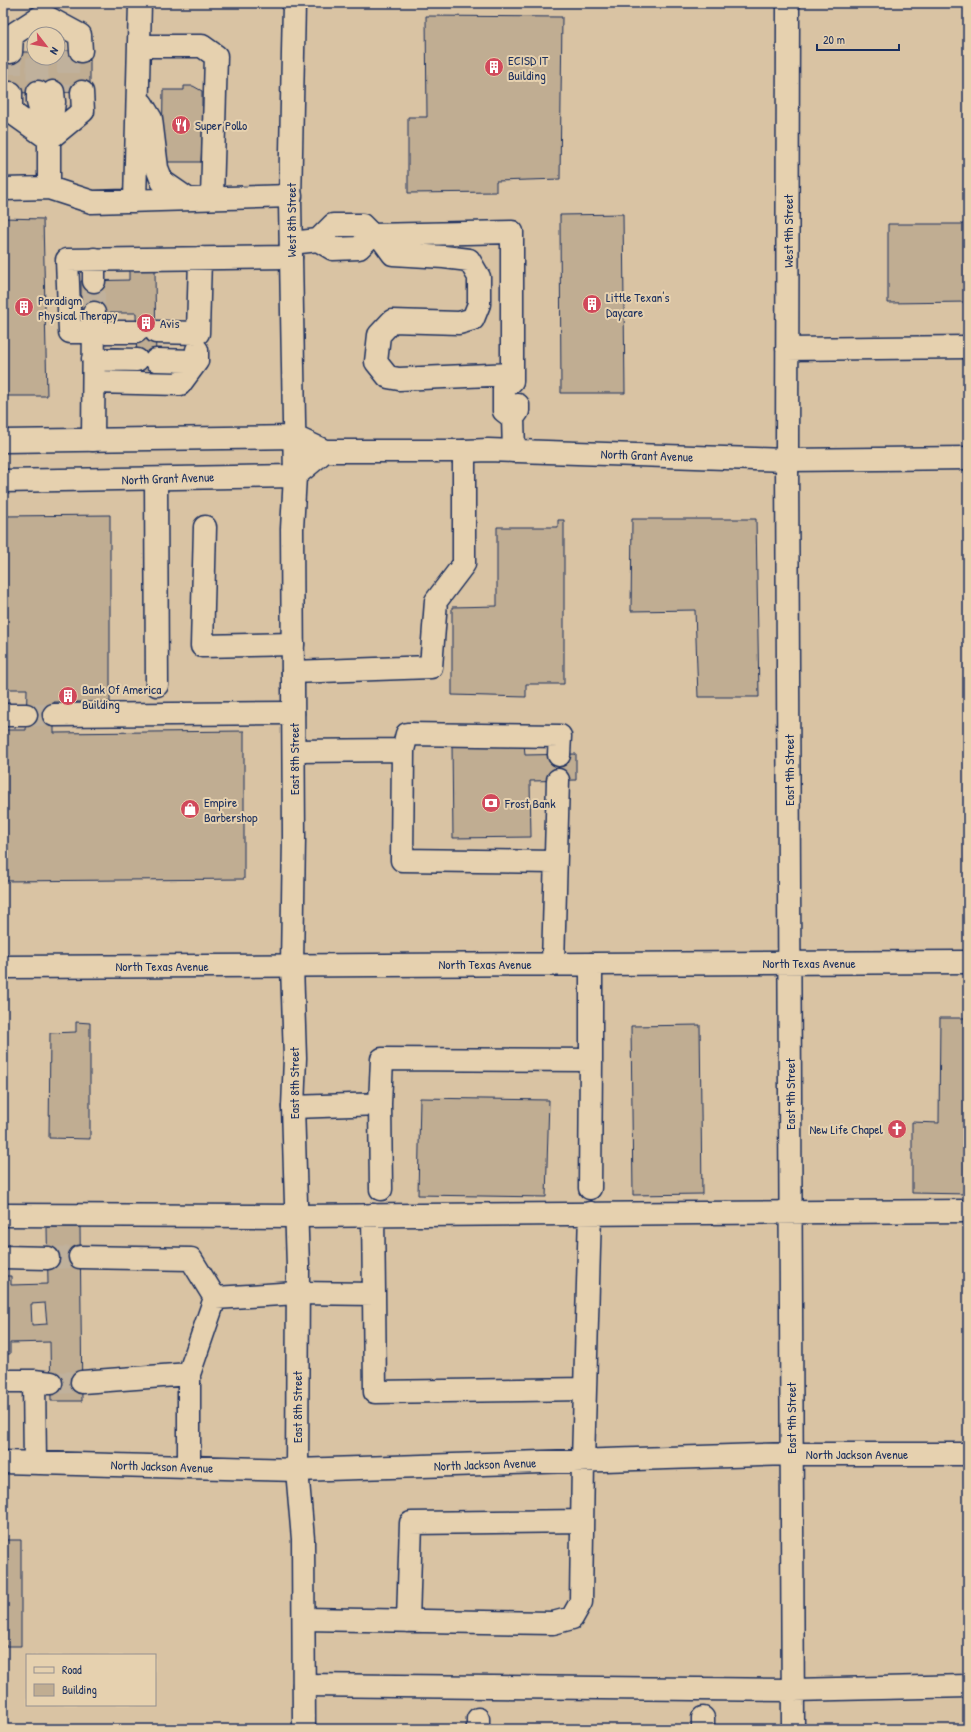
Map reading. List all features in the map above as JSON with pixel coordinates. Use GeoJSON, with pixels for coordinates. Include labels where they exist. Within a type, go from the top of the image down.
{"type":"FeatureCollection","features":[{"type":"Feature","properties":{"kind":"street"},"geometry":{"type":"LineString","coordinates":[[135,201],[140,3]]}},
{"type":"Feature","properties":{"kind":"street","name":"West 8th Street"},"geometry":{"type":"LineString","coordinates":[[294,3],[291,250],[295,437]]}},
{"type":"Feature","properties":{"kind":"street","name":"West 9th Street"},"geometry":{"type":"LineString","coordinates":[[787,460],[788,3]]}},
{"type":"Feature","properties":{"kind":"street"},"geometry":{"type":"LineString","coordinates":[[17,52],[22,42],[43,22],[80,35],[74,51]]}},
{"type":"Feature","properties":{"kind":"street"},"geometry":{"type":"LineString","coordinates":[[139,46],[202,46],[216,56],[212,198]]}},
{"type":"Feature","properties":{"kind":"street"},"geometry":{"type":"LineString","coordinates":[[46,92],[83,111],[49,139]]}},
{"type":"Feature","properties":{"kind":"street"},"geometry":{"type":"LineString","coordinates":[[46,92],[11,112],[49,139]]}},
{"type":"Feature","properties":{"kind":"street"},"geometry":{"type":"LineString","coordinates":[[46,92],[54,102],[49,139],[49,188]]}},
{"type":"Feature","properties":{"kind":"street"},"geometry":{"type":"LineString","coordinates":[[138,98],[151,119],[157,168],[162,181],[188,199]]}},
{"type":"Feature","properties":{"kind":"street"},"geometry":{"type":"LineString","coordinates":[[3,189],[49,188],[92,202],[291,196]]}},
{"type":"Feature","properties":{"kind":"street"},"geometry":{"type":"LineString","coordinates":[[198,333],[146,332],[94,322],[70,332],[67,260],[200,258],[291,250],[318,240],[333,225],[362,225],[375,235],[393,254],[469,260],[479,277],[479,304],[473,319],[459,323],[392,321],[379,335],[376,362],[388,377],[399,380],[512,378]]}},
{"type":"Feature","properties":{"kind":"street"},"geometry":{"type":"LineString","coordinates":[[375,235],[512,232],[512,378],[519,388],[518,411],[513,418],[514,451]]}},
{"type":"Feature","properties":{"kind":"street"},"geometry":{"type":"LineString","coordinates":[[94,382],[180,384],[197,361],[200,258]]}},
{"type":"Feature","properties":{"kind":"street"},"geometry":{"type":"LineString","coordinates":[[94,259],[94,280]]}},
{"type":"Feature","properties":{"kind":"street"},"geometry":{"type":"LineString","coordinates":[[93,440],[94,322]]}},
{"type":"Feature","properties":{"kind":"street"},"geometry":{"type":"LineString","coordinates":[[788,348],[968,347]]}},
{"type":"Feature","properties":{"kind":"street"},"geometry":{"type":"LineString","coordinates":[[93,359],[197,361]]}},
{"type":"Feature","properties":{"kind":"street","name":"North Grant Avenue"},"geometry":{"type":"LineString","coordinates":[[3,441],[295,437],[325,451],[488,450],[787,460],[968,458]]}},
{"type":"Feature","properties":{"kind":"street","name":"East 8th Street"},"geometry":{"type":"LineString","coordinates":[[295,437],[295,476],[292,529],[294,713],[292,965],[295,1058],[293,1107],[298,1293],[297,1470],[303,1538],[304,1729]]}},
{"type":"Feature","properties":{"kind":"street"},"geometry":{"type":"LineString","coordinates":[[295,476],[325,451]]}},
{"type":"Feature","properties":{"kind":"street"},"geometry":{"type":"LineString","coordinates":[[293,672],[432,667],[436,601],[464,564],[464,451]]}},
{"type":"Feature","properties":{"kind":"street","name":"East 9th Street"},"geometry":{"type":"LineString","coordinates":[[787,460],[793,1729]]}},
{"type":"Feature","properties":{"kind":"street","name":"North Grant Avenue"},"geometry":{"type":"LineString","coordinates":[[3,481],[295,476]]}},
{"type":"Feature","properties":{"kind":"street"},"geometry":{"type":"LineString","coordinates":[[156,479],[157,685]]}},
{"type":"Feature","properties":{"kind":"street"},"geometry":{"type":"LineString","coordinates":[[205,527],[202,646],[293,644]]}},
{"type":"Feature","properties":{"kind":"street"},"geometry":{"type":"LineString","coordinates":[[54,715],[294,713]]}},
{"type":"Feature","properties":{"kind":"street"},"geometry":{"type":"LineString","coordinates":[[3,714],[26,715]]}},
{"type":"Feature","properties":{"kind":"street"},"geometry":{"type":"LineString","coordinates":[[555,862],[402,860],[403,750],[407,734],[560,736],[560,755]]}},
{"type":"Feature","properties":{"kind":"street"},"geometry":{"type":"LineString","coordinates":[[294,750],[403,750]]}},
{"type":"Feature","properties":{"kind":"street"},"geometry":{"type":"LineString","coordinates":[[553,964],[558,780]]}},
{"type":"Feature","properties":{"kind":"street","name":"North Texas Avenue"},"geometry":{"type":"LineString","coordinates":[[3,967],[968,962]]}},
{"type":"Feature","properties":{"kind":"street"},"geometry":{"type":"LineString","coordinates":[[590,1188],[591,964]]}},
{"type":"Feature","properties":{"kind":"street"},"geometry":{"type":"LineString","coordinates":[[382,1189],[380,1104],[382,1059],[591,1060]]}},
{"type":"Feature","properties":{"kind":"street"},"geometry":{"type":"LineString","coordinates":[[293,1107],[380,1104]]}},
{"type":"Feature","properties":{"kind":"street"},"geometry":{"type":"LineString","coordinates":[[3,1215],[296,1216],[968,1211]]}},
{"type":"Feature","properties":{"kind":"street"},"geometry":{"type":"LineString","coordinates":[[304,1619],[553,1623],[572,1618],[581,1602],[583,1461],[590,1213]]}},
{"type":"Feature","properties":{"kind":"street"},"geometry":{"type":"LineString","coordinates":[[373,1215],[375,1392],[585,1388]]}},
{"type":"Feature","properties":{"kind":"street"},"geometry":{"type":"LineString","coordinates":[[3,1257],[48,1258]]}},
{"type":"Feature","properties":{"kind":"street"},"geometry":{"type":"LineString","coordinates":[[80,1257],[191,1259],[215,1298],[190,1374],[189,1467]]}},
{"type":"Feature","properties":{"kind":"street"},"geometry":{"type":"LineString","coordinates":[[215,1298],[298,1293],[374,1294]]}},
{"type":"Feature","properties":{"kind":"street"},"geometry":{"type":"LineString","coordinates":[[82,1382],[190,1374]]}},
{"type":"Feature","properties":{"kind":"street"},"geometry":{"type":"LineString","coordinates":[[3,1381],[42,1382],[35,1463]]}},
{"type":"Feature","properties":{"kind":"street","name":"North Jackson Avenue"},"geometry":{"type":"LineString","coordinates":[[3,1462],[297,1470],[791,1454],[968,1454]]}},
{"type":"Feature","properties":{"kind":"street"},"geometry":{"type":"LineString","coordinates":[[408,1621],[412,1523],[582,1521]]}},
{"type":"Feature","properties":{"kind":"street"},"geometry":{"type":"LineString","coordinates":[[304,1685],[793,1690],[968,1686]]}},
{"type":"Feature","properties":{"kind":"shaded area"},"geometry":{"type":"Polygon","coordinates":[[[3,3],[968,3],[968,1729],[3,1729],[3,3]]]}},
{"type":"Feature","properties":{"kind":"building","name":"ECISD IT Building"},"geometry":{"type":"Polygon","coordinates":[[[426,16],[562,17],[560,179],[496,181],[496,192],[408,193],[408,117],[427,117],[426,16]]]}},
{"type":"Feature","properties":{"kind":"building"},"geometry":{"type":"Polygon","coordinates":[[[66,51],[90,51],[90,92],[3,93],[3,52],[26,52],[26,66],[66,66],[66,51]]]}},
{"type":"Feature","properties":{"kind":"building"},"geometry":{"type":"Polygon","coordinates":[[[184,86],[193,86],[202,91],[202,106],[206,109],[206,122],[203,122],[201,162],[162,162],[163,90],[184,90],[184,86]]]}},
{"type":"Feature","properties":{"kind":"building","name":"Little Texan's Daycare"},"geometry":{"type":"Polygon","coordinates":[[[623,214],[625,393],[561,393],[560,215],[623,214]]]}},
{"type":"Feature","properties":{"kind":"building","name":"Paradigm Physical Therapy"},"geometry":{"type":"Polygon","coordinates":[[[3,218],[43,219],[47,396],[3,396],[3,218]]]}},
{"type":"Feature","properties":{"kind":"building"},"geometry":{"type":"Polygon","coordinates":[[[888,224],[968,224],[968,302],[888,303],[888,224]]]}},
{"type":"Feature","properties":{"kind":"building","name":"Avis"},"geometry":{"type":"Polygon","coordinates":[[[155,268],[156,376],[137,376],[136,313],[81,313],[81,281],[129,280],[129,269],[155,268]]]}},
{"type":"Feature","properties":{"kind":"building","name":"Bank Of America Building"},"geometry":{"type":"Polygon","coordinates":[[[110,515],[110,702],[54,702],[54,733],[244,731],[244,879],[3,881],[3,730],[26,730],[27,689],[3,689],[3,516],[110,515]]]}},
{"type":"Feature","properties":{"kind":"building"},"geometry":{"type":"Polygon","coordinates":[[[632,519],[756,519],[759,697],[698,697],[695,610],[631,611],[632,519]]]}},
{"type":"Feature","properties":{"kind":"building"},"geometry":{"type":"Polygon","coordinates":[[[558,520],[564,520],[564,684],[526,684],[526,697],[452,695],[452,607],[497,606],[497,527],[558,527],[558,520]]]}},
{"type":"Feature","properties":{"kind":"building"},"geometry":{"type":"Polygon","coordinates":[[[524,743],[525,755],[576,754],[576,780],[530,781],[531,837],[453,838],[452,744],[524,743]]]}},
{"type":"Feature","properties":{"kind":"building"},"geometry":{"type":"Polygon","coordinates":[[[940,1018],[968,1018],[968,1194],[912,1193],[912,1122],[939,1123],[940,1018]]]}},
{"type":"Feature","properties":{"kind":"building"},"geometry":{"type":"Polygon","coordinates":[[[76,1022],[90,1023],[90,1139],[49,1138],[50,1033],[76,1032],[76,1022]]]}},
{"type":"Feature","properties":{"kind":"building"},"geometry":{"type":"Polygon","coordinates":[[[700,1025],[702,1194],[633,1195],[631,1026],[700,1025]]]}},
{"type":"Feature","properties":{"kind":"building"},"geometry":{"type":"Polygon","coordinates":[[[420,1098],[549,1100],[546,1197],[418,1195],[420,1098]]]}},
{"type":"Feature","properties":{"kind":"building"},"geometry":{"type":"Polygon","coordinates":[[[47,1227],[80,1227],[82,1401],[51,1401],[50,1342],[10,1343],[10,1354],[3,1354],[3,1276],[11,1276],[11,1285],[48,1284],[47,1227]],[[45,1303],[31,1304],[32,1325],[47,1324],[45,1303]]]}},
{"type":"Feature","properties":{"kind":"building"},"geometry":{"type":"Polygon","coordinates":[[[3,1540],[21,1540],[21,1646],[3,1646],[3,1540]]]}},
{"type":"Feature","properties":{"kind":"tunnel"},"geometry":{"type":"LineString","coordinates":[[68,51],[68,92]]}},
{"type":"Feature","properties":{"kind":"tunnel"},"geometry":{"type":"LineString","coordinates":[[11,52],[11,93]]}},
{"type":"Feature","properties":{"kind":"tunnel"},"geometry":{"type":"LineString","coordinates":[[37,66],[38,92]]}},
{"type":"Feature","properties":{"kind":"tunnel"},"geometry":{"type":"LineString","coordinates":[[94,281],[94,313]]}},
{"type":"Feature","properties":{"kind":"tunnel"},"geometry":{"type":"LineString","coordinates":[[26,715],[54,715]]}},
{"type":"Feature","properties":{"kind":"tunnel"},"geometry":{"type":"LineString","coordinates":[[48,1258],[80,1257]]}},
{"type":"Feature","properties":{"kind":"tunnel"},"geometry":{"type":"LineString","coordinates":[[51,1383],[82,1382]]}},
{"type":"Feature","properties":{"kind":"place","name":"ECISD IT Building"},"geometry":{"type":"Point","coordinates":[494,67]}},
{"type":"Feature","properties":{"kind":"place","name":"Super Pollo"},"geometry":{"type":"Point","coordinates":[181,125]}},
{"type":"Feature","properties":{"kind":"place","name":"Little Texan's Daycare"},"geometry":{"type":"Point","coordinates":[592,304]}},
{"type":"Feature","properties":{"kind":"place","name":"Paradigm Physical Therapy"},"geometry":{"type":"Point","coordinates":[24,307]}},
{"type":"Feature","properties":{"kind":"place","name":"Avis"},"geometry":{"type":"Point","coordinates":[146,323]}},
{"type":"Feature","properties":{"kind":"place","name":"Bank Of America Building"},"geometry":{"type":"Point","coordinates":[68,696]}},
{"type":"Feature","properties":{"kind":"place","name":"Frost Bank"},"geometry":{"type":"Point","coordinates":[491,803]}},
{"type":"Feature","properties":{"kind":"place","name":"Empire Barbershop"},"geometry":{"type":"Point","coordinates":[190,809]}},
{"type":"Feature","properties":{"kind":"place","name":"New Life Chapel"},"geometry":{"type":"Point","coordinates":[897,1129]}}]}
